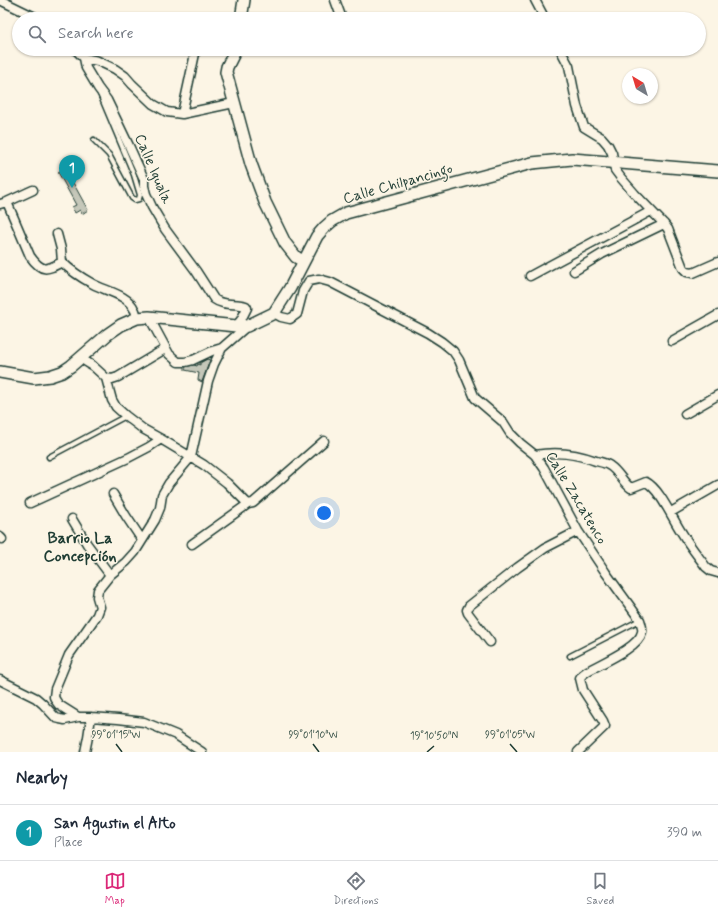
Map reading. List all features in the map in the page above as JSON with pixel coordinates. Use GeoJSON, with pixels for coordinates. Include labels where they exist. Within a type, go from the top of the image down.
{"type":"FeatureCollection","features":[{"type":"Feature","properties":{"kind":"street"},"geometry":{"type":"LineString","coordinates":[[0,0],[25,12]]}},
{"type":"Feature","properties":{"kind":"street"},"geometry":{"type":"LineString","coordinates":[[242,12],[244,0]]}},
{"type":"Feature","properties":{"kind":"street"},"geometry":{"type":"LineString","coordinates":[[335,0],[339,12]]}},
{"type":"Feature","properties":{"kind":"street"},"geometry":{"type":"LineString","coordinates":[[535,0],[541,12]]}},
{"type":"Feature","properties":{"kind":"street"},"geometry":{"type":"LineString","coordinates":[[182,114],[194,56]]}},
{"type":"Feature","properties":{"kind":"street"},"geometry":{"type":"LineString","coordinates":[[232,56],[226,72],[251,164],[265,202],[285,243],[296,257],[303,261]]}},
{"type":"Feature","properties":{"kind":"street"},"geometry":{"type":"LineString","coordinates":[[564,56],[569,66],[577,106],[584,127],[602,138],[608,145],[612,153],[615,170],[668,229],[682,268],[687,272],[693,273],[718,262]]}},
{"type":"Feature","properties":{"kind":"street"},"geometry":{"type":"LineString","coordinates":[[84,58],[98,61],[125,76],[141,94],[153,104],[167,112],[182,114],[234,103]]}},
{"type":"Feature","properties":{"kind":"street","name":"Calle Iguala"},"geometry":{"type":"LineString","coordinates":[[84,58],[86,68],[107,100],[130,148],[144,179],[146,194],[152,207],[210,294],[218,302],[246,306],[247,308],[241,320],[242,326]]}},
{"type":"Feature","properties":{"kind":"street","name":"Calle Chilpancingo"},"geometry":{"type":"LineString","coordinates":[[274,313],[290,288],[317,236],[332,221],[346,213],[532,163],[545,161],[572,158],[718,171]]}},
{"type":"Feature","properties":{"kind":"street"},"geometry":{"type":"LineString","coordinates":[[33,190],[4,203],[30,256],[34,261],[45,269],[50,269],[62,262]]}},
{"type":"Feature","properties":{"kind":"street"},"geometry":{"type":"LineString","coordinates":[[530,276],[651,211]]}},
{"type":"Feature","properties":{"kind":"street"},"geometry":{"type":"LineString","coordinates":[[574,271],[602,254],[664,224]]}},
{"type":"Feature","properties":{"kind":"street"},"geometry":{"type":"LineString","coordinates":[[57,234],[61,249],[62,262],[74,272],[93,284],[123,296],[134,308],[137,318]]}},
{"type":"Feature","properties":{"kind":"street","name":"Calle Zacatenco"},"geometry":{"type":"LineString","coordinates":[[274,313],[281,317],[290,319],[297,314],[303,291],[309,281],[319,279],[330,282],[428,333],[453,351],[459,360],[475,398],[503,422],[510,433],[535,455],[544,468],[578,531],[640,620]]}},
{"type":"Feature","properties":{"kind":"street"},"geometry":{"type":"LineString","coordinates":[[78,718],[59,705],[54,697],[54,689],[69,655],[97,615],[100,607],[97,597],[98,590],[110,575],[126,562],[135,552],[155,520],[160,508],[162,495],[169,483],[190,457],[208,381],[222,348],[242,326],[274,313]]}},
{"type":"Feature","properties":{"kind":"street"},"geometry":{"type":"LineString","coordinates":[[672,341],[718,315]]}},
{"type":"Feature","properties":{"kind":"street"},"geometry":{"type":"LineString","coordinates":[[0,372],[34,378],[50,376],[62,372],[108,334],[120,326],[137,318],[149,317],[242,326]]}},
{"type":"Feature","properties":{"kind":"street"},"geometry":{"type":"LineString","coordinates":[[149,317],[168,354],[178,362],[192,360],[222,348]]}},
{"type":"Feature","properties":{"kind":"street"},"geometry":{"type":"LineString","coordinates":[[80,358],[93,366],[106,378],[112,379],[118,377],[165,349]]}},
{"type":"Feature","properties":{"kind":"street"},"geometry":{"type":"LineString","coordinates":[[106,378],[107,385],[116,408],[143,429],[161,438],[204,465],[248,504]]}},
{"type":"Feature","properties":{"kind":"street"},"geometry":{"type":"LineString","coordinates":[[685,414],[718,395]]}},
{"type":"Feature","properties":{"kind":"street"},"geometry":{"type":"LineString","coordinates":[[30,503],[128,458],[149,447],[161,438]]}},
{"type":"Feature","properties":{"kind":"street"},"geometry":{"type":"LineString","coordinates":[[192,544],[248,504],[253,503],[324,441]]}},
{"type":"Feature","properties":{"kind":"street"},"geometry":{"type":"LineString","coordinates":[[535,455],[548,453],[568,454],[588,458],[609,465],[631,488],[646,482],[650,484],[671,512],[682,533],[706,567],[711,571],[718,573]]}},
{"type":"Feature","properties":{"kind":"street"},"geometry":{"type":"LineString","coordinates":[[671,512],[718,485]]}},
{"type":"Feature","properties":{"kind":"street"},"geometry":{"type":"LineString","coordinates":[[113,494],[142,540]]}},
{"type":"Feature","properties":{"kind":"street"},"geometry":{"type":"LineString","coordinates":[[72,519],[87,544],[110,575]]}},
{"type":"Feature","properties":{"kind":"street"},"geometry":{"type":"LineString","coordinates":[[490,642],[468,613],[467,610],[469,606],[545,548],[578,531]]}},
{"type":"Feature","properties":{"kind":"street"},"geometry":{"type":"LineString","coordinates":[[578,752],[604,726],[603,721],[584,690],[580,678],[586,672],[628,649],[635,643],[640,638],[643,631],[640,620]]}},
{"type":"Feature","properties":{"kind":"street"},"geometry":{"type":"LineString","coordinates":[[0,680],[36,698],[56,718],[65,720],[78,718],[118,719],[144,722],[176,735],[200,751]]}},
{"type":"Feature","properties":{"kind":"street"},"geometry":{"type":"LineString","coordinates":[[85,752],[91,718]]}},
{"type":"Feature","properties":{"kind":"lane"},"geometry":{"type":"LineString","coordinates":[[94,140],[109,155],[132,198],[135,200],[139,199],[140,195],[134,175],[102,102],[98,88]]}},
{"type":"Feature","properties":{"kind":"lane"},"geometry":{"type":"LineString","coordinates":[[48,457],[126,416]]}},
{"type":"Feature","properties":{"kind":"lane"},"geometry":{"type":"LineString","coordinates":[[570,656],[640,620]]}},
{"type":"Feature","properties":{"kind":"building"},"geometry":{"type":"Polygon","coordinates":[[[65,168],[88,210],[82,214],[80,210],[75,213],[72,207],[76,205],[58,172],[65,168]]]}},
{"type":"Feature","properties":{"kind":"building"},"geometry":{"type":"Polygon","coordinates":[[[207,359],[210,360],[202,382],[198,380],[199,373],[185,370],[185,367],[194,365],[197,366],[198,364],[200,365],[200,363],[207,359]]]}},
{"type":"Feature","properties":{"kind":"place","name":"San Agustin el Alto"},"geometry":{"type":"Point","coordinates":[72,188]}},
{"type":"Feature","properties":{"kind":"district","name":"Barrio La Concepción"},"geometry":{"type":"Point","coordinates":[80,547]}}]}
